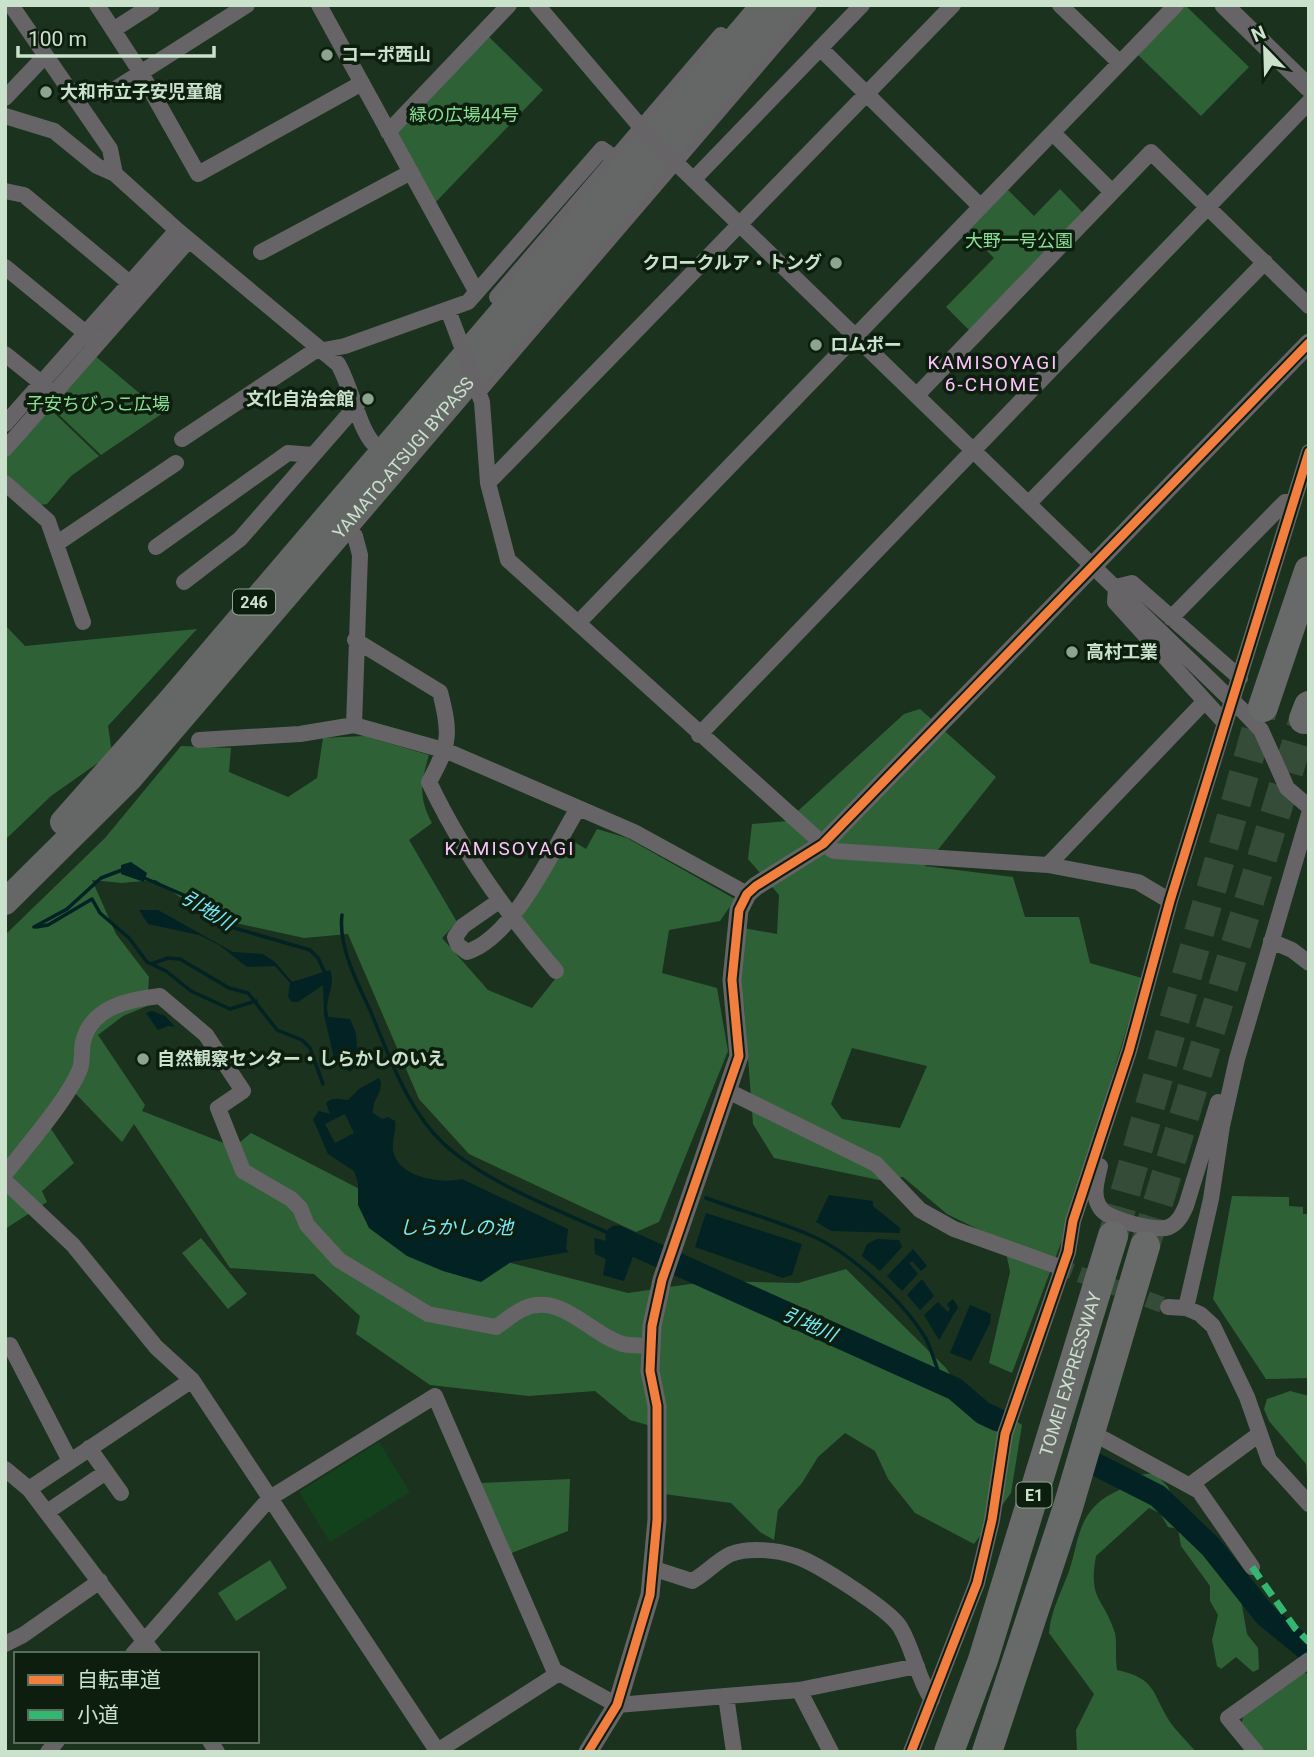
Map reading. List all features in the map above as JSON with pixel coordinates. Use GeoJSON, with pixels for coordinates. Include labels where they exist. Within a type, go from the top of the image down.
{"type":"FeatureCollection","features":[{"type":"Feature","properties":{"kind":"highway","name":"YAMATO-ATSUGI BYPASS"},"geometry":{"type":"LineString","coordinates":[[5,902],[77,819],[171,700],[764,5]]}},
{"type":"Feature","properties":{"kind":"highway","name":"YAMATO-ATSUGI BYPASS"},"geometry":{"type":"LineString","coordinates":[[5,878],[143,760],[791,5]]}},
{"type":"Feature","properties":{"kind":"highway","name":"246"},"geometry":{"type":"LineString","coordinates":[[171,700],[222,624],[373,443],[461,344]]}},
{"type":"Feature","properties":{"kind":"highway","name":"246"},"geometry":{"type":"LineString","coordinates":[[143,760],[228,680],[355,536],[477,389]]}},
{"type":"Feature","properties":{"kind":"highway"},"geometry":{"type":"LineString","coordinates":[[1252,708],[1309,571]]}},
{"type":"Feature","properties":{"kind":"highway","name":"TOMEI EXPRESSWAY"},"geometry":{"type":"LineString","coordinates":[[949,1752],[983,1660],[1113,1236]]}},
{"type":"Feature","properties":{"kind":"highway","name":"TOMEI EXPRESSWAY"},"geometry":{"type":"LineString","coordinates":[[987,1752],[1068,1507],[1145,1246]]}},
{"type":"Feature","properties":{"kind":"street"},"geometry":{"type":"LineString","coordinates":[[11,5],[110,149],[115,174]]}},
{"type":"Feature","properties":{"kind":"street"},"geometry":{"type":"LineString","coordinates":[[97,5],[141,73],[198,174],[362,83]]}},
{"type":"Feature","properties":{"kind":"street"},"geometry":{"type":"LineString","coordinates":[[113,30],[152,5]]}},
{"type":"Feature","properties":{"kind":"street"},"geometry":{"type":"LineString","coordinates":[[109,93],[247,5]]}},
{"type":"Feature","properties":{"kind":"street"},"geometry":{"type":"LineString","coordinates":[[319,5],[476,291]]}},
{"type":"Feature","properties":{"kind":"street"},"geometry":{"type":"LineString","coordinates":[[388,132],[509,5]]}},
{"type":"Feature","properties":{"kind":"street"},"geometry":{"type":"LineString","coordinates":[[537,5],[643,130],[674,161],[1030,502],[1227,696],[1252,708],[1287,788],[1306,807],[1305,836],[1271,941],[1232,1084],[1211,1199],[1186,1308]]}},
{"type":"Feature","properties":{"kind":"street"},"geometry":{"type":"LineString","coordinates":[[461,344],[615,158],[643,130],[747,5]]}},
{"type":"Feature","properties":{"kind":"street"},"geometry":{"type":"LineString","coordinates":[[477,389],[809,5]]}},
{"type":"Feature","properties":{"kind":"street"},"geometry":{"type":"LineString","coordinates":[[694,179],[862,5]]}},
{"type":"Feature","properties":{"kind":"street"},"geometry":{"type":"LineString","coordinates":[[488,483],[953,5]]}},
{"type":"Feature","properties":{"kind":"street"},"geometry":{"type":"LineString","coordinates":[[1060,5],[1120,63]]}},
{"type":"Feature","properties":{"kind":"street"},"geometry":{"type":"LineString","coordinates":[[578,623],[1176,5]]}},
{"type":"Feature","properties":{"kind":"street"},"geometry":{"type":"LineString","coordinates":[[1224,5],[1309,88]]}},
{"type":"Feature","properties":{"kind":"street"},"geometry":{"type":"LineString","coordinates":[[821,48],[981,207]]}},
{"type":"Feature","properties":{"kind":"street"},"geometry":{"type":"LineString","coordinates":[[5,98],[45,56]]}},
{"type":"Feature","properties":{"kind":"street"},"geometry":{"type":"LineString","coordinates":[[699,735],[1309,102]]}},
{"type":"Feature","properties":{"kind":"street"},"geometry":{"type":"LineString","coordinates":[[5,116],[54,131],[97,166],[115,174],[183,235],[323,350],[338,364],[357,405],[366,436],[373,443]]}},
{"type":"Feature","properties":{"kind":"street"},"geometry":{"type":"LineString","coordinates":[[1053,133],[1112,192]]}},
{"type":"Feature","properties":{"kind":"street"},"geometry":{"type":"LineString","coordinates":[[182,439],[313,352],[345,346],[468,302],[602,149],[615,158]]}},
{"type":"Feature","properties":{"kind":"street"},"geometry":{"type":"LineString","coordinates":[[918,396],[1151,152],[1309,306]]}},
{"type":"Feature","properties":{"kind":"street"},"geometry":{"type":"LineString","coordinates":[[261,253],[411,172]]}},
{"type":"Feature","properties":{"kind":"street"},"geometry":{"type":"LineString","coordinates":[[5,191],[24,195],[136,288]]}},
{"type":"Feature","properties":{"kind":"street"},"geometry":{"type":"LineString","coordinates":[[5,449],[48,389],[183,235]]}},
{"type":"Feature","properties":{"kind":"street"},"geometry":{"type":"LineString","coordinates":[[1030,502],[1265,262]]}},
{"type":"Feature","properties":{"kind":"street"},"geometry":{"type":"LineString","coordinates":[[5,267],[92,338]]}},
{"type":"Feature","properties":{"kind":"street"},"geometry":{"type":"LineString","coordinates":[[448,310],[482,402],[488,483],[508,560],[823,844],[834,851],[1048,865],[1138,882],[1170,901]]}},
{"type":"Feature","properties":{"kind":"street"},"geometry":{"type":"LineString","coordinates":[[588,1752],[617,1705],[646,1616],[655,1569],[657,1406],[650,1371],[650,1346],[664,1271],[738,1056],[732,980],[739,911],[747,894],[823,844],[1309,343]]}},
{"type":"Feature","properties":{"kind":"street"},"geometry":{"type":"LineString","coordinates":[[5,354],[48,389]]}},
{"type":"Feature","properties":{"kind":"street"},"geometry":{"type":"LineString","coordinates":[[5,424],[48,389]]}},
{"type":"Feature","properties":{"kind":"street"},"geometry":{"type":"LineString","coordinates":[[184,582],[240,539],[357,405]]}},
{"type":"Feature","properties":{"kind":"street"},"geometry":{"type":"LineString","coordinates":[[911,1752],[977,1583],[992,1520],[1005,1434],[1068,1252],[1073,1221],[1117,1086],[1170,901],[1309,452]]}},
{"type":"Feature","properties":{"kind":"street"},"geometry":{"type":"LineString","coordinates":[[156,547],[288,453],[313,455]]}},
{"type":"Feature","properties":{"kind":"street"},"geometry":{"type":"LineString","coordinates":[[56,544],[176,463]]}},
{"type":"Feature","properties":{"kind":"street"},"geometry":{"type":"LineString","coordinates":[[5,483],[44,516],[83,622]]}},
{"type":"Feature","properties":{"kind":"street"},"geometry":{"type":"LineString","coordinates":[[1171,618],[1285,502],[1293,501]]}},
{"type":"Feature","properties":{"kind":"street"},"geometry":{"type":"LineString","coordinates":[[354,725],[360,555],[355,536]]}},
{"type":"Feature","properties":{"kind":"street"},"geometry":{"type":"LineString","coordinates":[[1116,587],[1132,583],[1240,678]]}},
{"type":"Feature","properties":{"kind":"street"},"geometry":{"type":"LineString","coordinates":[[1116,587],[1115,602],[1225,723]]}},
{"type":"Feature","properties":{"kind":"street"},"geometry":{"type":"LineString","coordinates":[[355,640],[440,692],[449,728],[447,751],[429,782],[448,823],[511,919],[556,971]]}},
{"type":"Feature","properties":{"kind":"street"},"geometry":{"type":"LineString","coordinates":[[1048,865],[1205,701]]}},
{"type":"Feature","properties":{"kind":"street"},"geometry":{"type":"LineString","coordinates":[[199,740],[300,734],[354,725],[447,751],[577,810],[634,832],[747,894]]}},
{"type":"Feature","properties":{"kind":"street"},"geometry":{"type":"LineString","coordinates":[[499,901],[463,926],[455,937],[458,946],[467,952],[479,948],[511,919],[577,810]]}},
{"type":"Feature","properties":{"kind":"street"},"geometry":{"type":"LineString","coordinates":[[1271,941],[1292,950],[1309,963]]}},
{"type":"Feature","properties":{"kind":"street"},"geometry":{"type":"LineString","coordinates":[[5,1174],[41,1128],[80,1069],[83,1040],[106,1010],[125,1000],[160,996],[206,1035],[243,1091],[218,1108],[243,1171],[291,1199],[300,1208],[307,1225],[339,1260],[428,1314],[496,1327],[524,1308],[536,1305],[558,1307],[625,1345],[650,1346]]}},
{"type":"Feature","properties":{"kind":"street"},"geometry":{"type":"LineString","coordinates":[[1117,1086],[1119,1101],[1096,1183],[1096,1198],[1101,1210],[1114,1219],[1160,1229],[1171,1226],[1180,1218],[1186,1206],[1219,1097],[1232,1084]]}},
{"type":"Feature","properties":{"kind":"street"},"geometry":{"type":"LineString","coordinates":[[728,1091],[876,1164],[920,1210],[954,1229],[1057,1266]]}},
{"type":"Feature","properties":{"kind":"street"},"geometry":{"type":"LineString","coordinates":[[5,1181],[73,1245],[156,1347],[192,1380],[437,1751],[558,1673]]}},
{"type":"Feature","properties":{"kind":"street"},"geometry":{"type":"LineString","coordinates":[[1168,1307],[1186,1308],[1200,1314],[1213,1326],[1247,1397],[1258,1435],[1269,1460],[1309,1504]]}},
{"type":"Feature","properties":{"kind":"street"},"geometry":{"type":"LineString","coordinates":[[5,1347],[10,1345],[71,1461]]}},
{"type":"Feature","properties":{"kind":"street"},"geometry":{"type":"LineString","coordinates":[[29,1489],[192,1380]]}},
{"type":"Feature","properties":{"kind":"street"},"geometry":{"type":"LineString","coordinates":[[5,1469],[29,1489],[150,1647],[270,1498],[435,1396],[554,1670],[558,1673],[617,1705],[799,1690],[917,1666]]}},
{"type":"Feature","properties":{"kind":"street"},"geometry":{"type":"LineString","coordinates":[[1190,1485],[1258,1435]]}},
{"type":"Feature","properties":{"kind":"street"},"geometry":{"type":"LineString","coordinates":[[1102,1438],[1199,1491],[1252,1567]]}},
{"type":"Feature","properties":{"kind":"street"},"geometry":{"type":"LineString","coordinates":[[89,1448],[121,1493]]}},
{"type":"Feature","properties":{"kind":"street"},"geometry":{"type":"LineString","coordinates":[[47,1512],[106,1472]]}},
{"type":"Feature","properties":{"kind":"street"},"geometry":{"type":"LineString","coordinates":[[655,1569],[692,1581],[731,1554],[775,1552],[796,1556],[891,1617],[903,1633],[923,1687],[932,1700]]}},
{"type":"Feature","properties":{"kind":"street"},"geometry":{"type":"LineString","coordinates":[[5,1644],[23,1635],[100,1581]]}},
{"type":"Feature","properties":{"kind":"street"},"geometry":{"type":"LineString","coordinates":[[1256,1752],[1228,1718],[1304,1662]]}},
{"type":"Feature","properties":{"kind":"street"},"geometry":{"type":"LineString","coordinates":[[799,1690],[831,1752]]}},
{"type":"Feature","properties":{"kind":"street"},"geometry":{"type":"LineString","coordinates":[[726,1696],[733,1752]]}},
{"type":"Feature","properties":{"kind":"shaded area"},"geometry":{"type":"Polygon","coordinates":[[[379,1442],[410,1492],[330,1542],[299,1492],[379,1442]]]}},
{"type":"Feature","properties":{"kind":"green space"},"geometry":{"type":"Polygon","coordinates":[[[1185,5],[1249,67],[1201,116],[1137,54],[1185,5]]]}},
{"type":"Feature","properties":{"kind":"green space","name":"緑の広場44号"},"geometry":{"type":"Polygon","coordinates":[[[486,34],[543,90],[432,206],[391,134],[486,34]]]}},
{"type":"Feature","properties":{"kind":"green space","name":"大野一号公園"},"geometry":{"type":"Polygon","coordinates":[[[1006,188],[1034,216],[1060,189],[1085,215],[972,333],[946,307],[994,258],[965,229],[1006,188]]]}},
{"type":"Feature","properties":{"kind":"green space","name":"子安ちびっこ広場"},"geometry":{"type":"Polygon","coordinates":[[[94,355],[163,413],[101,455],[49,405],[94,355]]]}},
{"type":"Feature","properties":{"kind":"green space"},"geometry":{"type":"Polygon","coordinates":[[[48,407],[99,456],[71,476],[47,504],[40,505],[5,476],[5,455],[48,407]]]}},
{"type":"Feature","properties":{"kind":"green space"},"geometry":{"type":"Polygon","coordinates":[[[5,625],[25,646],[197,629],[108,726],[112,753],[51,796],[5,840],[5,625]]]}},
{"type":"Feature","properties":{"kind":"green space"},"geometry":{"type":"Polygon","coordinates":[[[920,709],[996,777],[925,866],[1013,877],[1025,917],[1079,917],[1090,963],[1142,978],[1064,1235],[1012,1373],[989,1363],[1010,1272],[1004,1242],[947,1214],[903,1177],[879,1180],[774,1158],[753,1124],[744,1005],[738,994],[743,928],[777,934],[779,895],[748,859],[752,824],[787,821],[904,714],[920,709]],[[852,1048],[831,1104],[842,1119],[900,1128],[927,1066],[852,1048]]]}},
{"type":"Feature","properties":{"kind":"green space"},"geometry":{"type":"Polygon","coordinates":[[[364,736],[429,755],[422,789],[424,805],[432,823],[409,840],[457,922],[442,938],[488,990],[532,1008],[563,969],[517,921],[566,837],[586,849],[597,829],[627,838],[735,899],[720,921],[669,930],[662,973],[717,988],[728,1051],[659,1222],[636,1232],[469,1154],[419,1099],[348,934],[304,938],[208,917],[156,880],[121,883],[92,880],[116,934],[149,977],[147,1006],[123,1016],[98,1035],[145,1105],[142,1111],[234,1147],[251,1133],[495,1259],[628,1293],[711,1281],[798,1283],[846,1269],[946,1368],[953,1379],[1022,1425],[1011,1493],[974,1544],[915,1513],[888,1479],[875,1451],[845,1433],[818,1457],[802,1483],[778,1510],[774,1540],[760,1532],[731,1503],[664,1494],[665,1430],[630,1420],[595,1391],[529,1396],[430,1385],[356,1334],[360,1316],[314,1274],[230,1268],[134,1124],[122,1142],[75,1093],[49,1126],[74,1163],[42,1191],[47,1202],[5,1229],[5,935],[105,838],[181,746],[231,748],[229,772],[288,797],[317,778],[323,738],[364,736]]]}},
{"type":"Feature","properties":{"kind":"green space"},"geometry":{"type":"Polygon","coordinates":[[[1232,1196],[1289,1197],[1289,1206],[1303,1207],[1303,1214],[1309,1214],[1309,1378],[1266,1379],[1213,1299],[1232,1196]]]}},
{"type":"Feature","properties":{"kind":"green space"},"geometry":{"type":"Polygon","coordinates":[[[201,1238],[247,1294],[228,1309],[182,1253],[201,1238]]]}},
{"type":"Feature","properties":{"kind":"green space"},"geometry":{"type":"Polygon","coordinates":[[[1290,1391],[1309,1396],[1309,1504],[1306,1464],[1269,1421],[1264,1409],[1267,1399],[1290,1391]]]}},
{"type":"Feature","properties":{"kind":"green space"},"geometry":{"type":"Polygon","coordinates":[[[1155,1473],[1168,1487],[1183,1523],[1208,1551],[1216,1567],[1239,1589],[1247,1634],[1258,1648],[1259,1669],[1253,1672],[1236,1657],[1221,1669],[1217,1666],[1212,1640],[1218,1615],[1210,1601],[1210,1586],[1181,1546],[1178,1529],[1168,1527],[1160,1513],[1149,1508],[1096,1556],[1095,1590],[1115,1633],[1117,1670],[1146,1682],[1170,1722],[1196,1752],[1077,1752],[1076,1730],[1094,1694],[1049,1633],[1052,1617],[1081,1529],[1089,1513],[1101,1501],[1128,1485],[1138,1475],[1155,1473]]]}},
{"type":"Feature","properties":{"kind":"green space"},"geometry":{"type":"Polygon","coordinates":[[[570,1479],[568,1531],[509,1554],[479,1483],[570,1479]]]}},
{"type":"Feature","properties":{"kind":"green space"},"geometry":{"type":"Polygon","coordinates":[[[270,1560],[287,1588],[236,1621],[218,1593],[270,1560]]]}},
{"type":"Feature","properties":{"kind":"green space"},"geometry":{"type":"Polygon","coordinates":[[[1301,1672],[1309,1674],[1309,1752],[1253,1752],[1241,1725],[1244,1713],[1301,1672]]]}},
{"type":"Feature","properties":{"kind":"water"},"geometry":{"type":"Polygon","coordinates":[[[131,862],[147,873],[144,882],[121,874],[121,865],[131,862]]]}},
{"type":"Feature","properties":{"kind":"water"},"geometry":{"type":"Polygon","coordinates":[[[139,910],[158,910],[233,952],[263,954],[275,962],[292,982],[330,970],[332,982],[327,1011],[329,1017],[350,1019],[356,1033],[358,1064],[350,1072],[334,1058],[324,1015],[323,985],[298,1002],[292,1002],[288,997],[290,983],[275,966],[247,967],[219,945],[199,935],[148,924],[139,910]]]}},
{"type":"Feature","properties":{"kind":"water"},"geometry":{"type":"Polygon","coordinates":[[[152,1011],[165,1016],[175,1027],[168,1026],[158,1030],[146,1013],[152,1011]]]}},
{"type":"Feature","properties":{"kind":"water","name":"しらかしの池"},"geometry":{"type":"Polygon","coordinates":[[[379,1078],[381,1087],[373,1113],[382,1119],[388,1117],[395,1121],[393,1150],[398,1162],[405,1169],[434,1180],[462,1179],[568,1229],[566,1249],[569,1252],[511,1262],[481,1282],[443,1271],[407,1256],[369,1228],[358,1205],[358,1183],[354,1171],[328,1154],[313,1119],[319,1111],[330,1114],[326,1103],[329,1101],[348,1100],[359,1089],[379,1078]]]}},
{"type":"Feature","properties":{"kind":"water"},"geometry":{"type":"Polygon","coordinates":[[[829,1195],[873,1201],[873,1206],[900,1228],[900,1233],[831,1231],[816,1222],[829,1195]]]}},
{"type":"Feature","properties":{"kind":"water"},"geometry":{"type":"Polygon","coordinates":[[[706,1213],[802,1244],[792,1275],[783,1278],[695,1247],[706,1213]]]}},
{"type":"Feature","properties":{"kind":"water"},"geometry":{"type":"Polygon","coordinates":[[[594,1238],[636,1248],[624,1281],[603,1275],[606,1259],[595,1254],[594,1238]]]}},
{"type":"Feature","properties":{"kind":"water"},"geometry":{"type":"Polygon","coordinates":[[[877,1239],[899,1240],[902,1247],[880,1271],[862,1256],[867,1244],[877,1239]]]}},
{"type":"Feature","properties":{"kind":"water"},"geometry":{"type":"Polygon","coordinates":[[[913,1249],[927,1266],[921,1271],[912,1261],[909,1263],[918,1274],[902,1291],[887,1276],[913,1249]]]}},
{"type":"Feature","properties":{"kind":"water"},"geometry":{"type":"Polygon","coordinates":[[[922,1279],[934,1296],[920,1310],[907,1295],[922,1279]]]}},
{"type":"Feature","properties":{"kind":"water"},"geometry":{"type":"Polygon","coordinates":[[[953,1299],[958,1307],[939,1340],[924,1315],[938,1302],[948,1312],[950,1309],[947,1304],[953,1299]]]}},
{"type":"Feature","properties":{"kind":"water"},"geometry":{"type":"Polygon","coordinates":[[[970,1305],[991,1314],[990,1323],[971,1361],[950,1353],[970,1305]]]}},
{"type":"Feature","properties":{"kind":"pier"},"geometry":{"type":"Polygon","coordinates":[[[345,1114],[354,1133],[335,1143],[325,1124],[345,1114]]]}},
{"type":"Feature","properties":{"kind":"waterway","name":"引地川"},"geometry":{"type":"LineString","coordinates":[[34,927],[67,909],[101,878],[122,870]]}},
{"type":"Feature","properties":{"kind":"waterway","name":"引地川"},"geometry":{"type":"LineString","coordinates":[[142,877],[193,899],[231,927],[310,950],[318,958],[325,973]]}},
{"type":"Feature","properties":{"kind":"waterway"},"geometry":{"type":"LineString","coordinates":[[36,927],[48,925],[92,899],[100,913],[129,938],[147,962],[166,971],[191,991],[230,1009],[256,1001]]}},
{"type":"Feature","properties":{"kind":"waterway"},"geometry":{"type":"LineString","coordinates":[[342,915],[343,939],[354,976],[400,1081],[431,1130],[462,1159],[504,1185],[617,1237],[612,1247]]}},
{"type":"Feature","properties":{"kind":"waterway"},"geometry":{"type":"LineString","coordinates":[[151,964],[168,958],[180,959],[229,988],[248,993],[277,1030],[302,1040],[310,1048],[323,1084]]}},
{"type":"Feature","properties":{"kind":"waterway"},"geometry":{"type":"LineString","coordinates":[[706,1198],[812,1236],[859,1266],[891,1295],[917,1325],[926,1339],[943,1384]]}},
{"type":"Feature","properties":{"kind":"waterway","name":"引地川"},"geometry":{"type":"LineString","coordinates":[[617,1237],[955,1389],[983,1413],[998,1420]]}},
{"type":"Feature","properties":{"kind":"waterway","name":"引地川"},"geometry":{"type":"LineString","coordinates":[[1097,1465],[1158,1496],[1211,1547],[1266,1616],[1309,1651]]}},
{"type":"Feature","properties":{"kind":"tunnel"},"geometry":{"type":"LineString","coordinates":[[1113,1236],[1263,707]]}},
{"type":"Feature","properties":{"kind":"tunnel"},"geometry":{"type":"LineString","coordinates":[[1145,1246],[1304,719]]}},
{"type":"Feature","properties":{"kind":"tunnel"},"geometry":{"type":"LineString","coordinates":[[1057,1266],[1168,1307]]}},
{"type":"Feature","properties":{"kind":"marked path"},"geometry":{"type":"LineString","coordinates":[[1252,1567],[1295,1628],[1309,1642]]}},
{"type":"Feature","properties":{"kind":"cycle path"},"geometry":{"type":"LineString","coordinates":[[588,1752],[617,1705],[650,1595],[657,1520],[657,1406],[650,1371],[652,1326],[662,1280],[739,1056],[732,980],[739,910],[747,894],[823,844],[1309,343]]}},
{"type":"Feature","properties":{"kind":"cycle path"},"geometry":{"type":"LineString","coordinates":[[911,1752],[977,1583],[992,1520],[1005,1434],[1068,1252],[1073,1221],[1129,1051],[1170,901],[1309,452]]}},
{"type":"Feature","properties":{"kind":"place","name":"コーポ西山"},"geometry":{"type":"Point","coordinates":[327,55]}},
{"type":"Feature","properties":{"kind":"place","name":"大和市立子安児童館"},"geometry":{"type":"Point","coordinates":[46,92]}},
{"type":"Feature","properties":{"kind":"place","name":"クロークルア・トング"},"geometry":{"type":"Point","coordinates":[836,263]}},
{"type":"Feature","properties":{"kind":"place","name":"ロムポー"},"geometry":{"type":"Point","coordinates":[816,345]}},
{"type":"Feature","properties":{"kind":"place","name":"文化自治会館"},"geometry":{"type":"Point","coordinates":[368,399]}},
{"type":"Feature","properties":{"kind":"place","name":"高村工業"},"geometry":{"type":"Point","coordinates":[1072,652]}},
{"type":"Feature","properties":{"kind":"place","name":"自然観察センター・しらかしのいえ"},"geometry":{"type":"Point","coordinates":[143,1059]}},
{"type":"Feature","properties":{"kind":"district","name":"KAMISOYAGI 6-CHOME"},"geometry":{"type":"Point","coordinates":[993,373]}},
{"type":"Feature","properties":{"kind":"district","name":"KAMISOYAGI"},"geometry":{"type":"Point","coordinates":[510,848]}}]}
